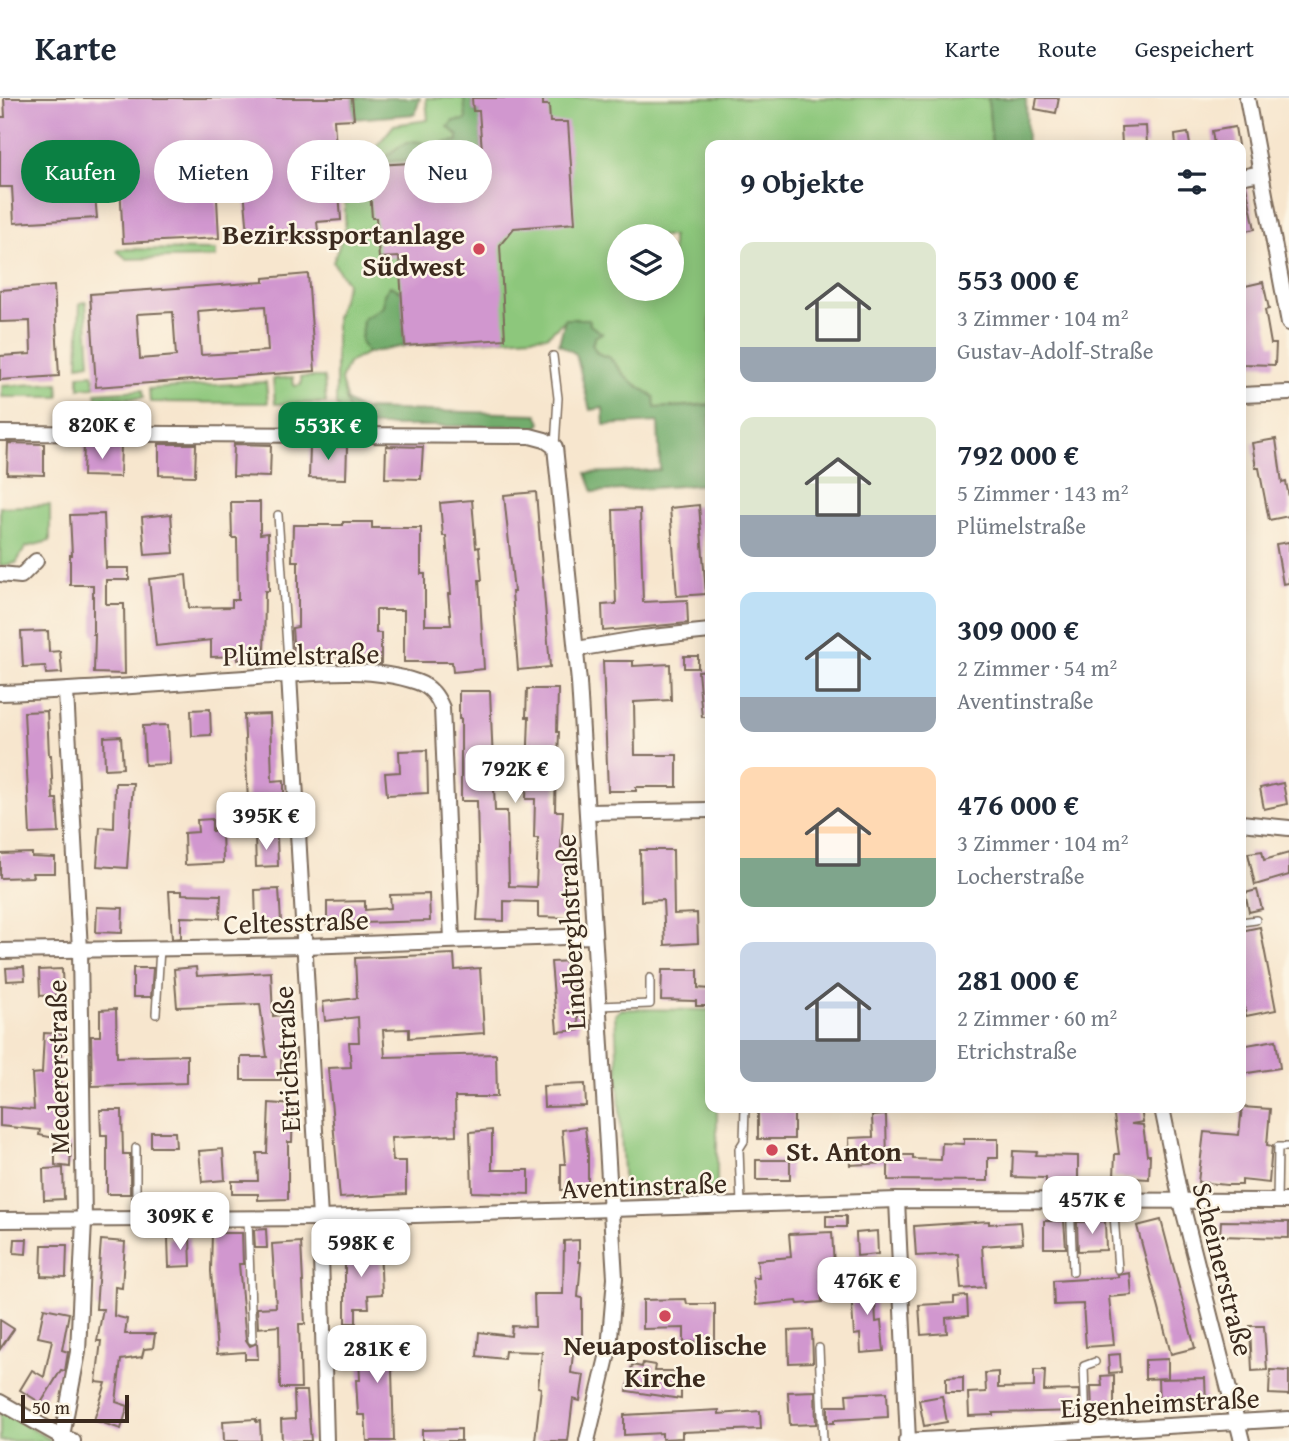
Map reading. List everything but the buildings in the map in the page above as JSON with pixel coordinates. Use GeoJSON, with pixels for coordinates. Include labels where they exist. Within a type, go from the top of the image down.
{"type":"FeatureCollection","features":[{"type":"Feature","properties":{"kind":"street"},"geometry":{"type":"LineString","coordinates":[[1247,98],[1289,323]]}},
{"type":"Feature","properties":{"kind":"street"},"geometry":{"type":"LineString","coordinates":[[1246,176],[1261,173]]}},
{"type":"Feature","properties":{"kind":"street"},"geometry":{"type":"LineString","coordinates":[[1246,394],[1289,393]]}},
{"type":"Feature","properties":{"kind":"street"},"geometry":{"type":"LineString","coordinates":[[0,433],[530,436],[545,440],[555,447]]}},
{"type":"Feature","properties":{"kind":"street","name":"Lindberghstraße"},"geometry":{"type":"LineString","coordinates":[[555,447],[577,649],[615,1278],[605,1370],[587,1441]]}},
{"type":"Feature","properties":{"kind":"street"},"geometry":{"type":"LineString","coordinates":[[0,574],[21,576],[36,561]]}},
{"type":"Feature","properties":{"kind":"street"},"geometry":{"type":"LineString","coordinates":[[577,649],[642,638],[705,632]]}},
{"type":"Feature","properties":{"kind":"street","name":"Plümelstraße"},"geometry":{"type":"LineString","coordinates":[[0,693],[66,692],[334,672],[387,676],[419,682],[437,696],[442,708],[452,940]]}},
{"type":"Feature","properties":{"kind":"street","name":"Etrichstraße"},"geometry":{"type":"LineString","coordinates":[[289,675],[320,1218],[326,1441]]}},
{"type":"Feature","properties":{"kind":"street","name":"Medererstraße"},"geometry":{"type":"LineString","coordinates":[[66,692],[80,950],[84,1220],[78,1352],[66,1440]]}},
{"type":"Feature","properties":{"kind":"street"},"geometry":{"type":"LineString","coordinates":[[587,812],[705,810]]}},
{"type":"Feature","properties":{"kind":"street"},"geometry":{"type":"LineString","coordinates":[[1246,824],[1289,828]]}},
{"type":"Feature","properties":{"kind":"street","name":"Celtesstraße"},"geometry":{"type":"LineString","coordinates":[[0,951],[304,946],[593,936]]}},
{"type":"Feature","properties":{"kind":"street","name":"Scheinerstraße"},"geometry":{"type":"LineString","coordinates":[[1163,1113],[1181,1201],[1242,1441]]}},
{"type":"Feature","properties":{"kind":"street"},"geometry":{"type":"LineString","coordinates":[[897,1200],[907,1441]]}},
{"type":"Feature","properties":{"kind":"street","name":"Aventinstraße"},"geometry":{"type":"LineString","coordinates":[[0,1220],[320,1218],[897,1200],[1283,1201]]}},
{"type":"Feature","properties":{"kind":"street"},"geometry":{"type":"LineString","coordinates":[[0,1402],[66,1440]]}},
{"type":"Feature","properties":{"kind":"street","name":"Eigenheimstraße"},"geometry":{"type":"LineString","coordinates":[[907,1441],[1289,1419]]}},
{"type":"Feature","properties":{"kind":"lane"},"geometry":{"type":"LineString","coordinates":[[553,356],[558,398],[555,447]]}},
{"type":"Feature","properties":{"kind":"lane"},"geometry":{"type":"LineString","coordinates":[[278,515],[289,675]]}},
{"type":"Feature","properties":{"kind":"lane"},"geometry":{"type":"LineString","coordinates":[[227,821],[299,815]]}},
{"type":"Feature","properties":{"kind":"lane"},"geometry":{"type":"LineString","coordinates":[[1246,921],[1256,920]]}},
{"type":"Feature","properties":{"kind":"lane"},"geometry":{"type":"LineString","coordinates":[[156,1014],[160,948]]}},
{"type":"Feature","properties":{"kind":"lane"},"geometry":{"type":"LineString","coordinates":[[598,1006],[650,1004],[650,978]]}},
{"type":"Feature","properties":{"kind":"lane"},"geometry":{"type":"LineString","coordinates":[[741,1206],[739,1149],[744,1141],[745,1113]]}},
{"type":"Feature","properties":{"kind":"lane"},"geometry":{"type":"LineString","coordinates":[[1283,1201],[1278,1147],[1289,1147]]}},
{"type":"Feature","properties":{"kind":"lane"},"geometry":{"type":"LineString","coordinates":[[136,1148],[136,1219]]}},
{"type":"Feature","properties":{"kind":"lane"},"geometry":{"type":"LineString","coordinates":[[1070,1200],[1073,1272]]}},
{"type":"Feature","properties":{"kind":"lane"},"geometry":{"type":"LineString","coordinates":[[1113,1200],[1118,1269]]}},
{"type":"Feature","properties":{"kind":"lane"},"geometry":{"type":"LineString","coordinates":[[248,1219],[252,1340]]}},
{"type":"Feature","properties":{"kind":"lane"},"geometry":{"type":"LineString","coordinates":[[819,1348],[823,1441]]}},
{"type":"Feature","properties":{"kind":"lane"},"geometry":{"type":"LineString","coordinates":[[1086,1431],[1084,1366],[1095,1362]]}},
{"type":"Feature","properties":{"kind":"green space"},"geometry":{"type":"Polygon","coordinates":[[[352,98],[420,98],[415,114],[354,119],[352,98]]]}},
{"type":"Feature","properties":{"kind":"green space","name":"Bezirkssportanlage Südwest"},"geometry":{"type":"Polygon","coordinates":[[[426,98],[988,98],[992,140],[705,140],[705,404],[655,408],[654,397],[628,379],[609,357],[597,353],[592,344],[595,337],[566,319],[547,336],[405,346],[367,353],[348,363],[341,380],[351,418],[343,415],[336,405],[336,318],[347,283],[333,262],[345,230],[345,203],[390,203],[390,140],[382,140],[394,125],[428,120],[426,98]]]}},
{"type":"Feature","properties":{"kind":"green space"},"geometry":{"type":"Polygon","coordinates":[[[464,98],[472,98],[474,111],[495,110],[481,128],[482,140],[458,140],[458,136],[448,127],[453,121],[466,120],[464,98]]]}},
{"type":"Feature","properties":{"kind":"green space"},"geometry":{"type":"Polygon","coordinates":[[[988,98],[1026,98],[1027,140],[992,140],[988,98]]]}},
{"type":"Feature","properties":{"kind":"green space"},"geometry":{"type":"Polygon","coordinates":[[[404,145],[404,160],[390,161],[390,154],[404,145]]]}},
{"type":"Feature","properties":{"kind":"green space"},"geometry":{"type":"Polygon","coordinates":[[[216,250],[216,257],[127,259],[117,251],[216,250]]]}},
{"type":"Feature","properties":{"kind":"green space"},"geometry":{"type":"Polygon","coordinates":[[[390,286],[402,292],[405,346],[367,353],[361,341],[363,319],[383,307],[384,294],[390,286]]]}},
{"type":"Feature","properties":{"kind":"green space"},"geometry":{"type":"Polygon","coordinates":[[[86,302],[90,363],[78,365],[80,303],[86,302]]]}},
{"type":"Feature","properties":{"kind":"green space"},"geometry":{"type":"Polygon","coordinates":[[[565,319],[589,319],[590,325],[602,333],[595,337],[592,344],[597,353],[609,357],[628,379],[654,397],[655,408],[705,405],[705,484],[593,492],[586,473],[660,470],[658,422],[604,425],[603,408],[590,410],[576,354],[559,344],[565,319]]]}},
{"type":"Feature","properties":{"kind":"green space"},"geometry":{"type":"Polygon","coordinates":[[[93,374],[95,387],[79,388],[79,375],[93,374]]]}},
{"type":"Feature","properties":{"kind":"green space"},"geometry":{"type":"Polygon","coordinates":[[[293,377],[294,386],[301,385],[301,377],[324,377],[326,403],[275,404],[273,379],[293,377]]]}},
{"type":"Feature","properties":{"kind":"green space"},"geometry":{"type":"Polygon","coordinates":[[[266,382],[268,403],[150,402],[149,389],[266,382]]]}},
{"type":"Feature","properties":{"kind":"green space"},"geometry":{"type":"Polygon","coordinates":[[[58,383],[59,397],[2,397],[2,386],[58,383]]]}},
{"type":"Feature","properties":{"kind":"green space"},"geometry":{"type":"Polygon","coordinates":[[[142,390],[143,398],[97,398],[96,393],[142,390]]]}},
{"type":"Feature","properties":{"kind":"green space"},"geometry":{"type":"Polygon","coordinates":[[[345,400],[359,409],[537,414],[541,423],[536,429],[515,426],[354,426],[345,400]]]}},
{"type":"Feature","properties":{"kind":"green space"},"geometry":{"type":"Polygon","coordinates":[[[50,505],[50,541],[26,547],[16,563],[0,566],[0,507],[50,505]]]}},
{"type":"Feature","properties":{"kind":"green space"},"geometry":{"type":"Polygon","coordinates":[[[621,1009],[705,1010],[705,1113],[717,1113],[717,1196],[631,1198],[624,1193],[615,1015],[621,1009]]]}},
{"type":"Feature","properties":{"kind":"green space"},"geometry":{"type":"Polygon","coordinates":[[[0,1411],[4,1413],[53,1441],[0,1441],[0,1411]]]}},
{"type":"Feature","properties":{"kind":"place","name":"Bezirkssportanlage Südwest"},"geometry":{"type":"Point","coordinates":[479,249]}},
{"type":"Feature","properties":{"kind":"place","name":"St. Anton"},"geometry":{"type":"Point","coordinates":[772,1150]}},
{"type":"Feature","properties":{"kind":"place","name":"Neuapostolische Kirche"},"geometry":{"type":"Point","coordinates":[665,1316]}}]}
